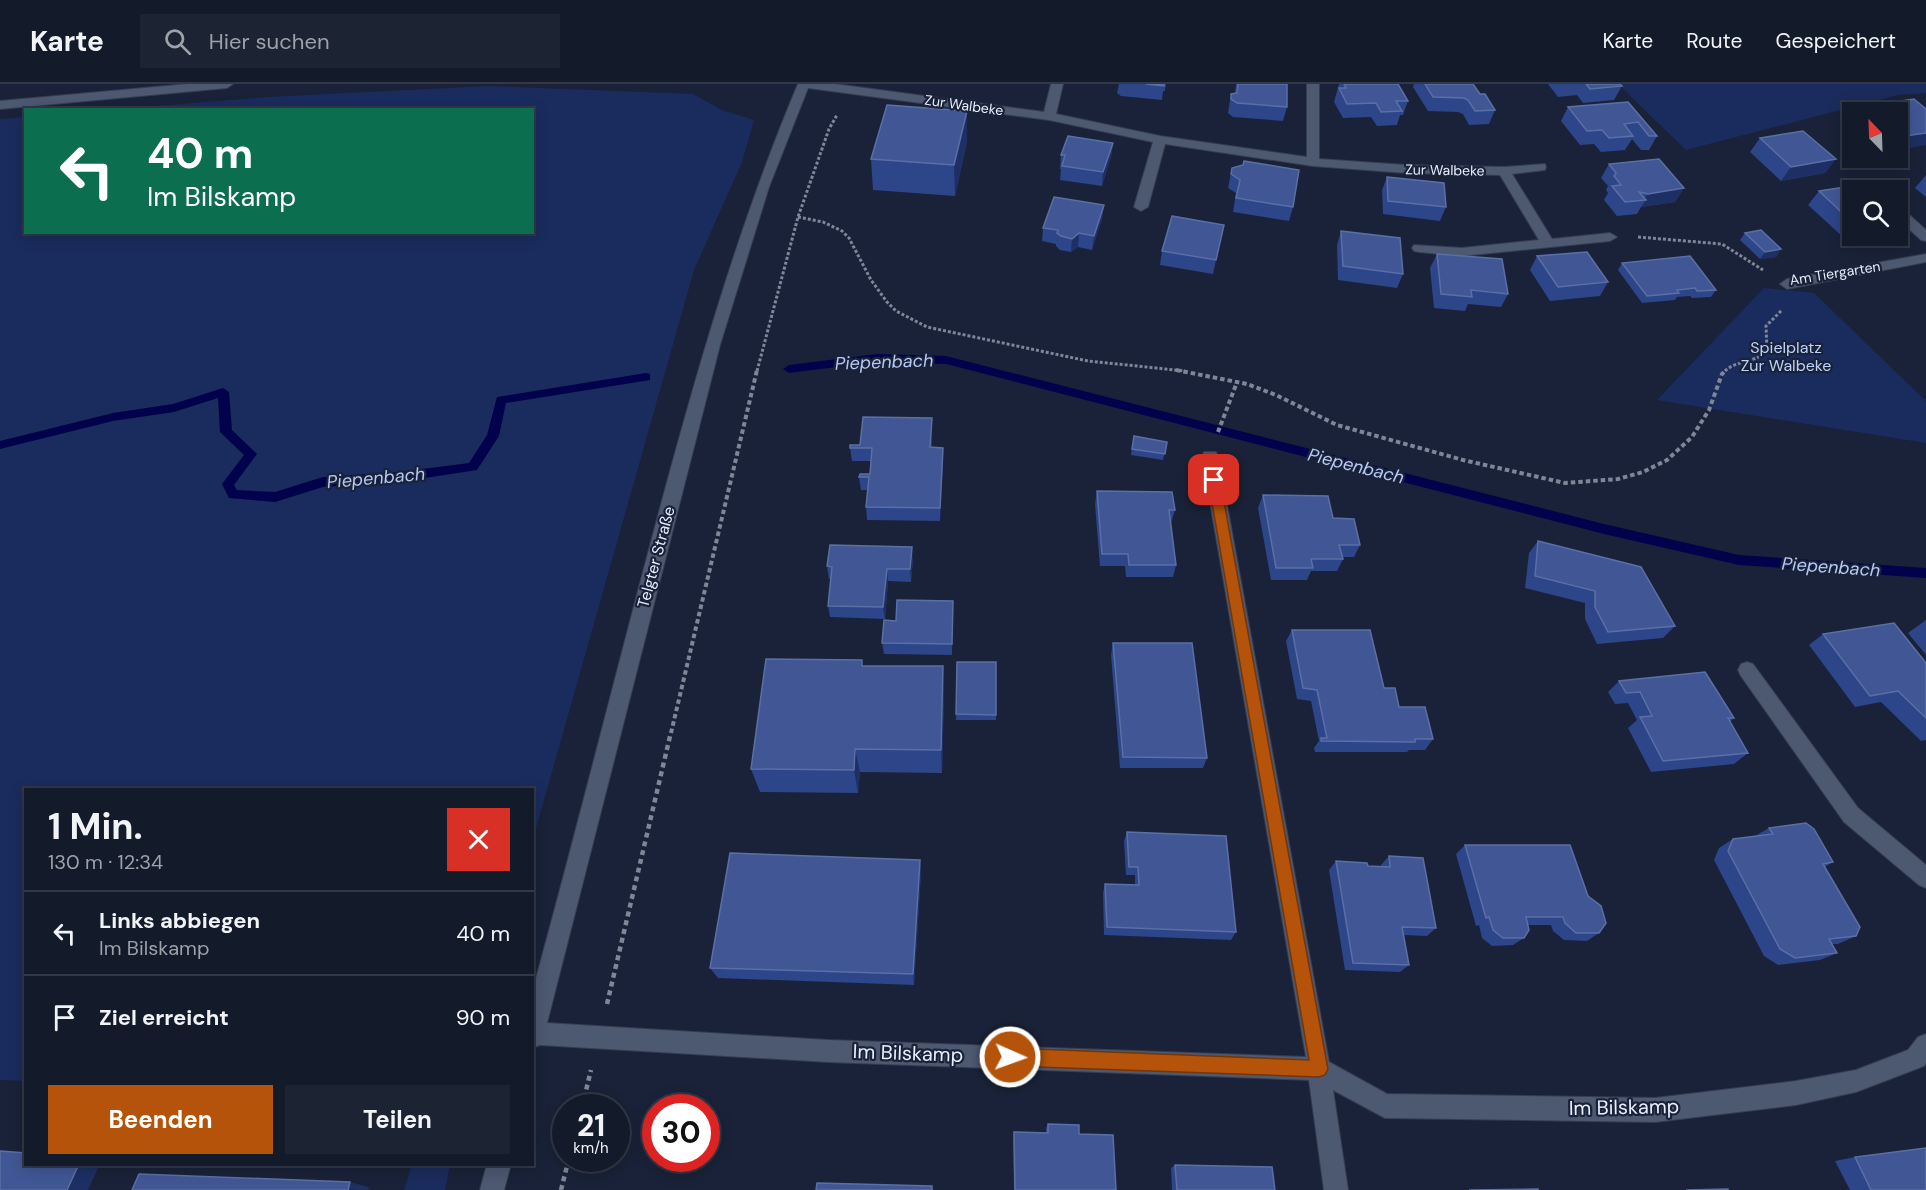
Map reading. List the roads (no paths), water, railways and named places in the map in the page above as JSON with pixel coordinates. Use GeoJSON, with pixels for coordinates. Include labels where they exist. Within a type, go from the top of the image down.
{"type":"FeatureCollection","features":[{"type":"Feature","properties":{"kind":"street"},"geometry":{"type":"LineString","coordinates":[[0,105],[227,84]]}},
{"type":"Feature","properties":{"kind":"street","name":"Zur Walbeke"},"geometry":{"type":"LineString","coordinates":[[806,84],[1049,116],[1160,140],[1313,162],[1406,169],[1504,171],[1540,167]]}},
{"type":"Feature","properties":{"kind":"street","name":"Telgter Straße"},"geometry":{"type":"LineString","coordinates":[[534,1031],[707,363],[752,215],[780,139],[806,84]]}},
{"type":"Feature","properties":{"kind":"street"},"geometry":{"type":"LineString","coordinates":[[1049,116],[1057,84]]}},
{"type":"Feature","properties":{"kind":"street"},"geometry":{"type":"LineString","coordinates":[[1313,84],[1313,162]]}},
{"type":"Feature","properties":{"kind":"street"},"geometry":{"type":"LineString","coordinates":[[1142,207],[1160,140]]}},
{"type":"Feature","properties":{"kind":"street","name":"Zur Walbeke"},"geometry":{"type":"LineString","coordinates":[[1504,171],[1548,244]]}},
{"type":"Feature","properties":{"kind":"street"},"geometry":{"type":"LineString","coordinates":[[1908,221],[1926,237]]}},
{"type":"Feature","properties":{"kind":"street"},"geometry":{"type":"LineString","coordinates":[[1419,248],[1462,252],[1610,237]]}},
{"type":"Feature","properties":{"kind":"street","name":"Am Tiergarten"},"geometry":{"type":"LineString","coordinates":[[1787,284],[1926,258]]}},
{"type":"Feature","properties":{"kind":"street"},"geometry":{"type":"LineString","coordinates":[[1209,456],[1319,1069],[1336,1190]]}},
{"type":"Feature","properties":{"kind":"street"},"geometry":{"type":"LineString","coordinates":[[1747,670],[1851,815],[1926,878]]}},
{"type":"Feature","properties":{"kind":"street","name":"Im Bilskamp"},"geometry":{"type":"LineString","coordinates":[[534,1035],[773,1048],[1319,1069],[1385,1106],[1655,1110],[1797,1093],[1856,1081],[1916,1058],[1926,1045]]}},
{"type":"Feature","properties":{"kind":"street"},"geometry":{"type":"LineString","coordinates":[[492,1190],[498,1166]]}},
{"type":"Feature","properties":{"kind":"waterway","name":"Piepenbach"},"geometry":{"type":"LineString","coordinates":[[789,369],[877,358],[946,360],[1604,529],[1739,560],[1926,573]]}},
{"type":"Feature","properties":{"kind":"waterway","name":"Piepenbach"},"geometry":{"type":"LineString","coordinates":[[0,445],[113,417],[174,408],[223,392],[226,432],[251,454],[228,484],[233,495],[275,497],[323,482],[399,477],[473,467],[493,436],[501,400],[646,377]]}},
{"type":"Feature","properties":{"kind":"park label","name":"Spielplatz Zur Walbeke"},"geometry":{"type":"Point","coordinates":[1786,356]}}]}
